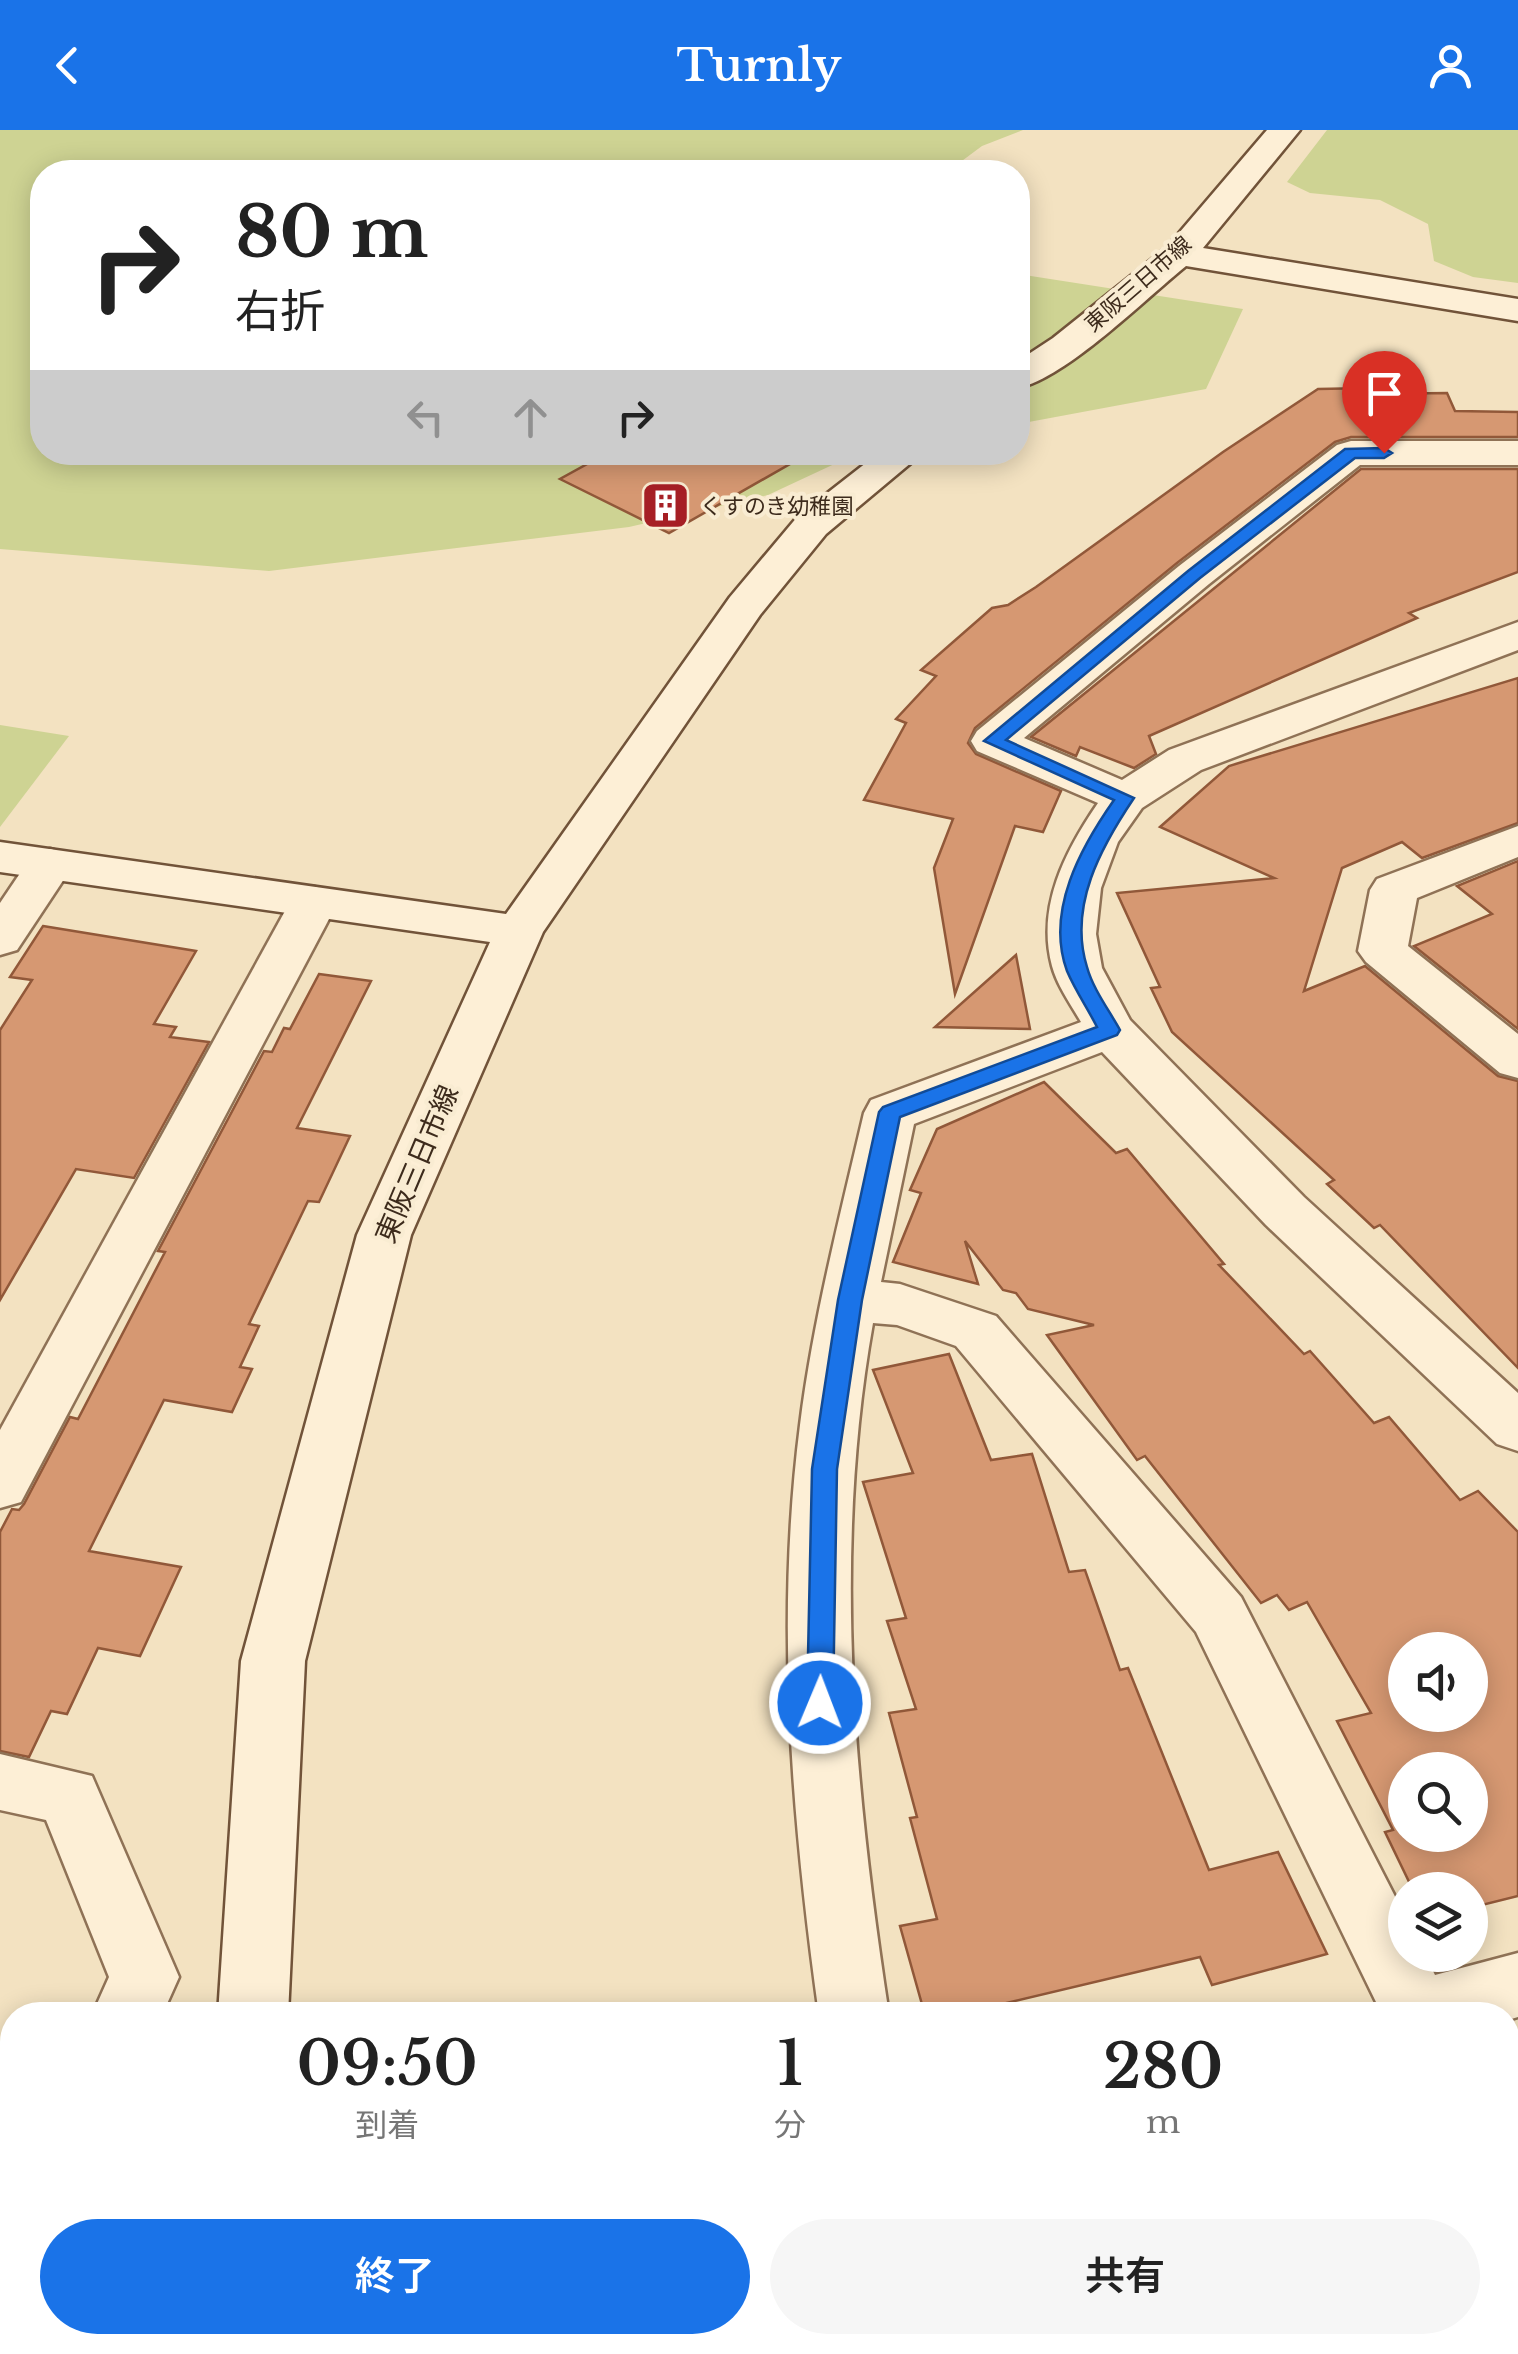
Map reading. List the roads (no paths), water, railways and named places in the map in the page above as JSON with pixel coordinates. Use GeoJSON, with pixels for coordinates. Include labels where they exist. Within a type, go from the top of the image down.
{"type":"FeatureCollection","features":[{"type":"Feature","properties":{"kind":"street","name":"東阪三日市線"},"geometry":{"type":"LineString","coordinates":[[1030,369],[1066,346],[1180,254],[1284,130]]}},
{"type":"Feature","properties":{"kind":"street"},"geometry":{"type":"LineString","coordinates":[[1180,254],[1518,310]]}},
{"type":"Feature","properties":{"kind":"street"},"geometry":{"type":"LineString","coordinates":[[1124,798],[994,741],[1194,575],[1351,453],[1518,453]]}},
{"type":"Feature","properties":{"kind":"street","name":"東阪三日市線"},"geometry":{"type":"LineString","coordinates":[[254,2002],[273,1660],[384,1235],[520,932],[745,606],[812,525],[888,465]]}},
{"type":"Feature","properties":{"kind":"street"},"geometry":{"type":"LineString","coordinates":[[1518,634],[1202,753],[1124,798],[1095,842],[1083,872],[1077,888],[1072,934],[1076,968],[1110,1030],[1285,1211],[1518,1428]]}},
{"type":"Feature","properties":{"kind":"street"},"geometry":{"type":"LineString","coordinates":[[1518,840],[1394,890],[1383,951],[1518,1062]]}},
{"type":"Feature","properties":{"kind":"street"},"geometry":{"type":"LineString","coordinates":[[0,857],[520,932]]}},
{"type":"Feature","properties":{"kind":"street"},"geometry":{"type":"LineString","coordinates":[[0,939],[50,864]]}},
{"type":"Feature","properties":{"kind":"street"},"geometry":{"type":"LineString","coordinates":[[0,1485],[314,902]]}},
{"type":"Feature","properties":{"kind":"street"},"geometry":{"type":"LineString","coordinates":[[852,2002],[840,1922],[820,1703],[825,1469],[850,1300],[890,1112],[1110,1030]]}},
{"type":"Feature","properties":{"kind":"street"},"geometry":{"type":"LineString","coordinates":[[850,1300],[900,1306],[976,1331],[1219,1615],[1408,2002]]}},
{"type":"Feature","properties":{"kind":"street"},"geometry":{"type":"LineString","coordinates":[[0,1782],[69,1796],[144,1977],[133,2002]]}},
{"type":"Feature","properties":{"kind":"street"},"geometry":{"type":"LineString","coordinates":[[1459,2002],[1518,1986]]}},
{"type":"Feature","properties":{"kind":"place","name":"くすのき幼稚園"},"geometry":{"type":"Point","coordinates":[665,506]}}]}
